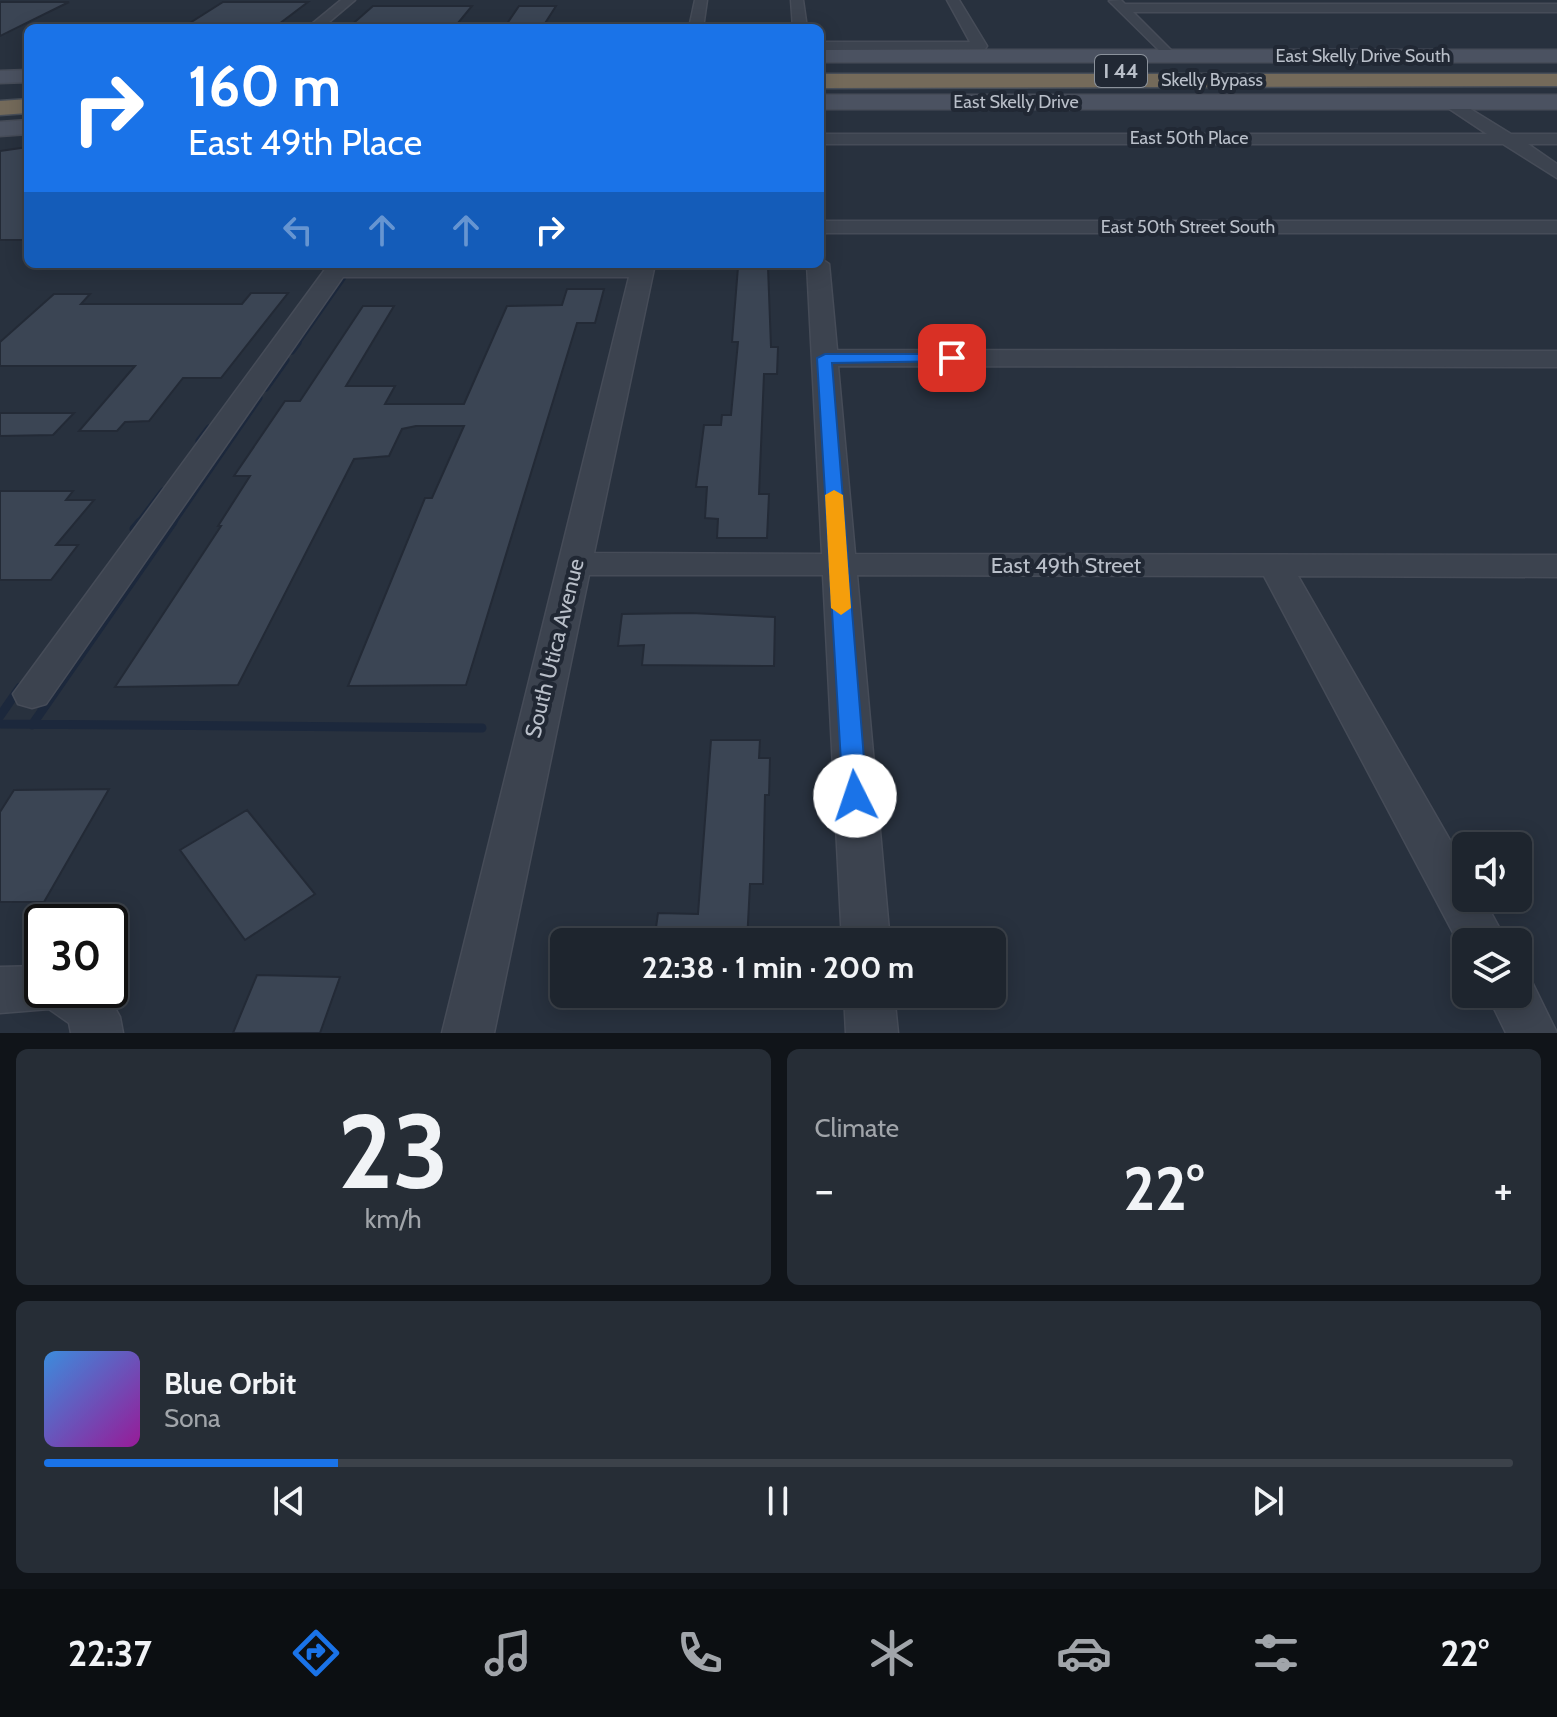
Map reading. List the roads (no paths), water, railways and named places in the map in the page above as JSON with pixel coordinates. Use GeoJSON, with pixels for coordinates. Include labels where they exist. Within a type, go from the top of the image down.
{"type":"FeatureCollection","features":[{"type":"Feature","properties":{"kind":"highway"},"geometry":{"type":"LineString","coordinates":[[1422,71],[1557,64]]}},
{"type":"Feature","properties":{"kind":"highway","name":"Skelly Bypass"},"geometry":{"type":"LineString","coordinates":[[824,71],[1557,71]]}},
{"type":"Feature","properties":{"kind":"highway"},"geometry":{"type":"LineString","coordinates":[[1335,80],[1557,89]]}},
{"type":"Feature","properties":{"kind":"highway","name":"Skelly Bypass"},"geometry":{"type":"LineString","coordinates":[[824,81],[1557,80]]}},
{"type":"Feature","properties":{"kind":"highway"},"geometry":{"type":"LineString","coordinates":[[0,94],[24,93]]}},
{"type":"Feature","properties":{"kind":"highway"},"geometry":{"type":"LineString","coordinates":[[0,106],[24,104]]}},
{"type":"Feature","properties":{"kind":"main road"},"geometry":{"type":"LineString","coordinates":[[824,56],[1169,56]]}},
{"type":"Feature","properties":{"kind":"main road","name":"East Skelly Drive South"},"geometry":{"type":"LineString","coordinates":[[1169,56],[1557,56]]}},
{"type":"Feature","properties":{"kind":"main road"},"geometry":{"type":"LineString","coordinates":[[0,77],[24,76]]}},
{"type":"Feature","properties":{"kind":"main road","name":"East Skelly Drive"},"geometry":{"type":"LineString","coordinates":[[824,102],[1451,102]]}},
{"type":"Feature","properties":{"kind":"main road"},"geometry":{"type":"LineString","coordinates":[[1451,102],[1557,102]]}},
{"type":"Feature","properties":{"kind":"main road"},"geometry":{"type":"LineString","coordinates":[[0,129],[24,127]]}},
{"type":"Feature","properties":{"kind":"street"},"geometry":{"type":"LineString","coordinates":[[319,24],[349,0]]}},
{"type":"Feature","properties":{"kind":"street"},"geometry":{"type":"LineString","coordinates":[[697,24],[701,0]]}},
{"type":"Feature","properties":{"kind":"street"},"geometry":{"type":"LineString","coordinates":[[797,0],[800,24]]}},
{"type":"Feature","properties":{"kind":"street"},"geometry":{"type":"LineString","coordinates":[[824,46],[980,46],[953,0]]}},
{"type":"Feature","properties":{"kind":"street"},"geometry":{"type":"LineString","coordinates":[[1118,4],[1557,8]]}},
{"type":"Feature","properties":{"kind":"street"},"geometry":{"type":"LineString","coordinates":[[1118,4],[1169,56]]}},
{"type":"Feature","properties":{"kind":"street"},"geometry":{"type":"LineString","coordinates":[[1451,102],[1557,172]]}},
{"type":"Feature","properties":{"kind":"street","name":"East 50th Place"},"geometry":{"type":"LineString","coordinates":[[824,139],[1557,139]]}},
{"type":"Feature","properties":{"kind":"street","name":"East 50th Street South"},"geometry":{"type":"LineString","coordinates":[[824,227],[1557,227]]}},
{"type":"Feature","properties":{"kind":"street"},"geometry":{"type":"LineString","coordinates":[[32,694],[338,268]]}},
{"type":"Feature","properties":{"kind":"street","name":"South Utica Avenue"},"geometry":{"type":"LineString","coordinates":[[468,1033],[643,268]]}},
{"type":"Feature","properties":{"kind":"street"},"geometry":{"type":"LineString","coordinates":[[818,268],[865,928]]}},
{"type":"Feature","properties":{"kind":"street"},"geometry":{"type":"LineString","coordinates":[[825,358],[1557,359]]}},
{"type":"Feature","properties":{"kind":"street","name":"East 49th Street"},"geometry":{"type":"LineString","coordinates":[[574,564],[1557,566]]}},
{"type":"Feature","properties":{"kind":"street"},"geometry":{"type":"LineString","coordinates":[[1275,565],[1475,928]]}},
{"type":"Feature","properties":{"kind":"street"},"geometry":{"type":"LineString","coordinates":[[0,990],[24,989]]}},
{"type":"Feature","properties":{"kind":"street"},"geometry":{"type":"LineString","coordinates":[[90,1008],[94,1012],[97,1030]]}},
{"type":"Feature","properties":{"kind":"street"},"geometry":{"type":"LineString","coordinates":[[870,1008],[872,1033]]}},
{"type":"Feature","properties":{"kind":"street"},"geometry":{"type":"LineString","coordinates":[[1520,1008],[1533,1033]]}},
{"type":"Feature","properties":{"kind":"waterway"},"geometry":{"type":"LineString","coordinates":[[296,345],[343,278]]}},
{"type":"Feature","properties":{"kind":"waterway"},"geometry":{"type":"LineString","coordinates":[[292,351],[298,343]]}},
{"type":"Feature","properties":{"kind":"waterway"},"geometry":{"type":"LineString","coordinates":[[266,388],[286,360]]}},
{"type":"Feature","properties":{"kind":"waterway"},"geometry":{"type":"LineString","coordinates":[[172,524],[259,398]]}},
{"type":"Feature","properties":{"kind":"waterway"},"geometry":{"type":"LineString","coordinates":[[199,441],[209,428]]}},
{"type":"Feature","properties":{"kind":"waterway"},"geometry":{"type":"LineString","coordinates":[[138,524],[163,491]]}},
{"type":"Feature","properties":{"kind":"waterway"},"geometry":{"type":"LineString","coordinates":[[134,529],[140,522]]}},
{"type":"Feature","properties":{"kind":"waterway"},"geometry":{"type":"LineString","coordinates":[[33,724],[173,522]]}},
{"type":"Feature","properties":{"kind":"waterway"},"geometry":{"type":"LineString","coordinates":[[0,716],[20,687]]}},
{"type":"Feature","properties":{"kind":"waterway"},"geometry":{"type":"LineString","coordinates":[[0,724],[33,724]]}},
{"type":"Feature","properties":{"kind":"waterway"},"geometry":{"type":"LineString","coordinates":[[33,724],[482,728]]}}]}
